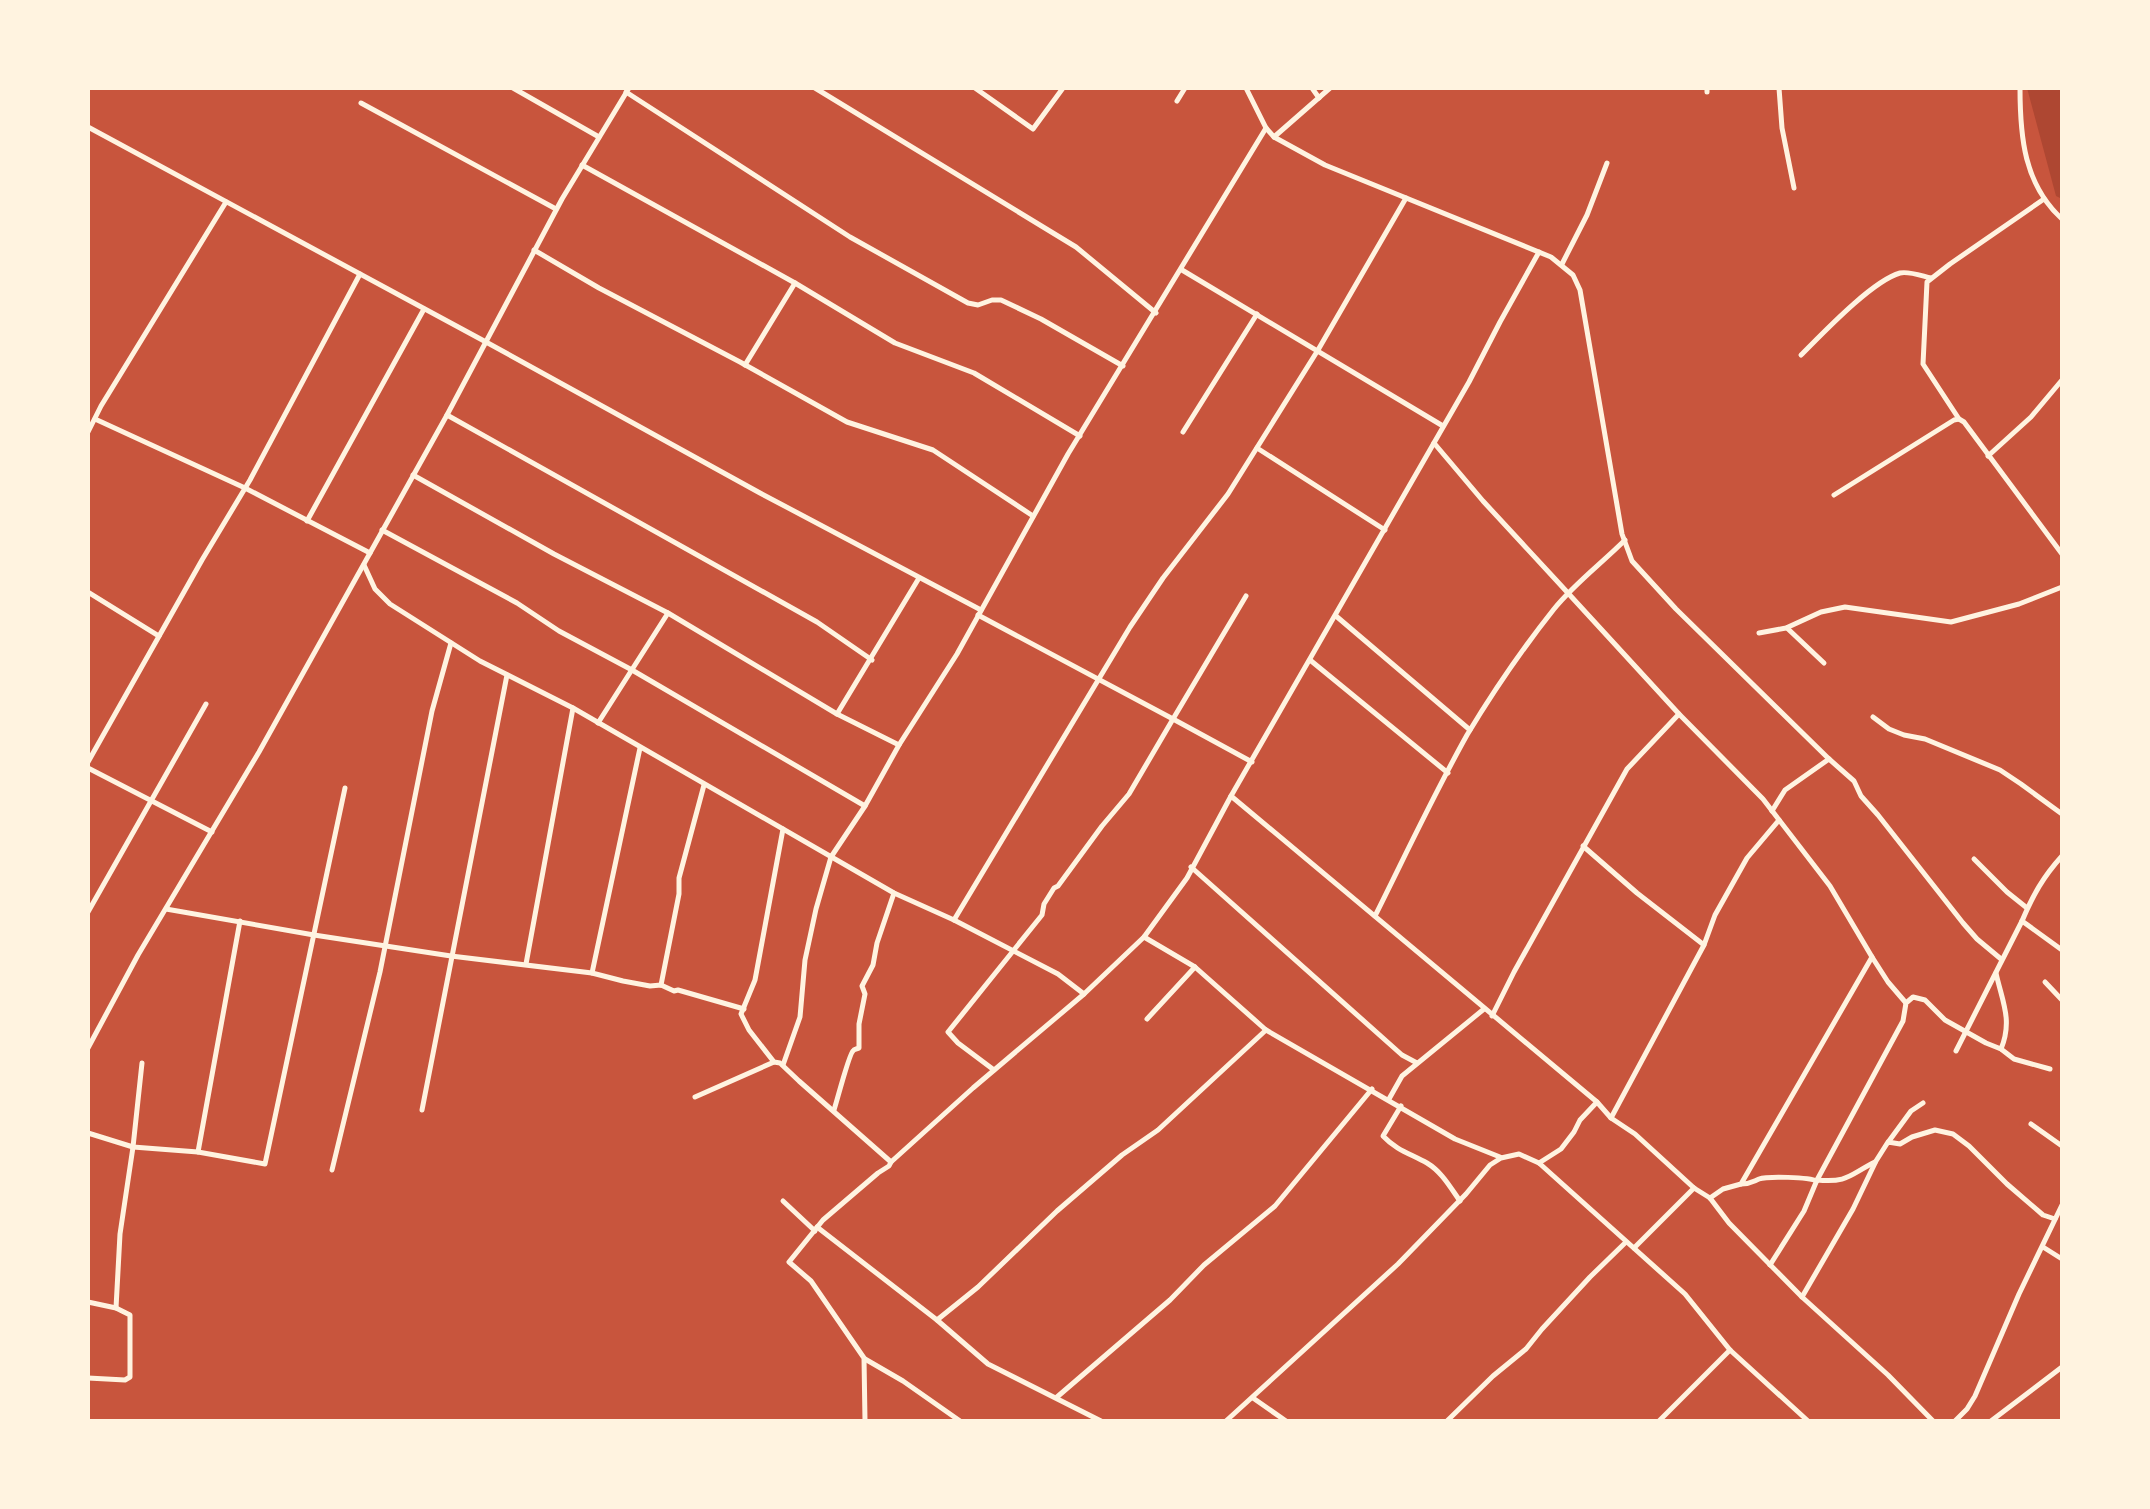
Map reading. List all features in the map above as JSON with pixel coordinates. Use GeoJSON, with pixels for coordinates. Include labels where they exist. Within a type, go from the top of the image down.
{"type":"FeatureCollection","features":[{"type":"Feature","properties":{"kind":"street"},"geometry":{"type":"LineString","coordinates":[[513,88],[599,137]]}},
{"type":"Feature","properties":{"kind":"street"},"geometry":{"type":"LineString","coordinates":[[815,88],[1076,247],[1156,313]]}},
{"type":"Feature","properties":{"kind":"street"},"geometry":{"type":"LineString","coordinates":[[975,88],[1033,129],[1063,88]]}},
{"type":"Feature","properties":{"kind":"street"},"geometry":{"type":"LineString","coordinates":[[1177,101],[1185,88]]}},
{"type":"Feature","properties":{"kind":"street"},"geometry":{"type":"LineString","coordinates":[[1246,88],[1266,128],[1274,137],[1325,165],[1539,252],[1562,264],[1573,275],[1580,290],[1617,506],[1632,561],[1676,609],[1854,781],[1861,796],[1963,923],[2001,959]]}},
{"type":"Feature","properties":{"kind":"street"},"geometry":{"type":"LineString","coordinates":[[1312,88],[1319,98]]}},
{"type":"Feature","properties":{"kind":"street"},"geometry":{"type":"LineString","coordinates":[[1274,137],[1330,88]]}},
{"type":"Feature","properties":{"kind":"street"},"geometry":{"type":"LineString","coordinates":[[1779,88],[1782,128],[1794,188]]}},
{"type":"Feature","properties":{"kind":"street"},"geometry":{"type":"LineString","coordinates":[[2020,88],[2023,136],[2033,183],[2049,207],[2062,219]]}},
{"type":"Feature","properties":{"kind":"street"},"geometry":{"type":"LineString","coordinates":[[88,1048],[138,955],[259,752],[447,415],[556,209],[627,90],[850,237],[954,296],[973,305],[1001,300],[1123,366]]}},
{"type":"Feature","properties":{"kind":"street"},"geometry":{"type":"LineString","coordinates":[[361,103],[556,209]]}},
{"type":"Feature","properties":{"kind":"street"},"geometry":{"type":"LineString","coordinates":[[88,127],[635,426],[919,577],[1252,762]]}},
{"type":"Feature","properties":{"kind":"street"},"geometry":{"type":"LineString","coordinates":[[783,1065],[800,1017],[805,960],[831,857],[957,654],[1033,516],[1266,128]]}},
{"type":"Feature","properties":{"kind":"street"},"geometry":{"type":"LineString","coordinates":[[1562,264],[1587,215],[1607,163]]}},
{"type":"Feature","properties":{"kind":"street"},"geometry":{"type":"LineString","coordinates":[[582,165],[795,283],[895,343],[974,373],[1080,436]]}},
{"type":"Feature","properties":{"kind":"street"},"geometry":{"type":"LineString","coordinates":[[954,920],[1163,578],[1228,494],[1257,448],[1406,198]]}},
{"type":"Feature","properties":{"kind":"street"},"geometry":{"type":"LineString","coordinates":[[2044,199],[1927,282],[1923,364],[1959,419],[2062,554]]}},
{"type":"Feature","properties":{"kind":"street"},"geometry":{"type":"LineString","coordinates":[[88,432],[226,202]]}},
{"type":"Feature","properties":{"kind":"street"},"geometry":{"type":"LineString","coordinates":[[534,250],[847,422],[933,450],[1033,516]]}},
{"type":"Feature","properties":{"kind":"street"},"geometry":{"type":"LineString","coordinates":[[960,1421],[864,1358],[811,1281],[789,1262],[816,1229],[867,1182],[1084,994],[1144,937],[1187,878],[1539,252]]}},
{"type":"Feature","properties":{"kind":"street"},"geometry":{"type":"LineString","coordinates":[[1182,270],[1443,426]]}},
{"type":"Feature","properties":{"kind":"street"},"geometry":{"type":"LineString","coordinates":[[1801,355],[1882,281],[1903,272],[1932,278]]}},
{"type":"Feature","properties":{"kind":"street"},"geometry":{"type":"LineString","coordinates":[[212,832],[88,765],[245,488],[360,274]]}},
{"type":"Feature","properties":{"kind":"street"},"geometry":{"type":"LineString","coordinates":[[745,365],[795,283]]}},
{"type":"Feature","properties":{"kind":"street"},"geometry":{"type":"LineString","coordinates":[[307,521],[424,309]]}},
{"type":"Feature","properties":{"kind":"street"},"geometry":{"type":"LineString","coordinates":[[1183,432],[1257,314]]}},
{"type":"Feature","properties":{"kind":"street"},"geometry":{"type":"LineString","coordinates":[[1988,456],[2031,417],[2062,380]]}},
{"type":"Feature","properties":{"kind":"street"},"geometry":{"type":"LineString","coordinates":[[447,415],[817,622],[872,660]]}},
{"type":"Feature","properties":{"kind":"street"},"geometry":{"type":"LineString","coordinates":[[95,419],[245,488],[370,553]]}},
{"type":"Feature","properties":{"kind":"street"},"geometry":{"type":"LineString","coordinates":[[1834,495],[1959,419]]}},
{"type":"Feature","properties":{"kind":"street"},"geometry":{"type":"LineString","coordinates":[[1434,443],[1483,501],[1772,811],[1830,886],[1888,982],[1906,1003]]}},
{"type":"Feature","properties":{"kind":"street"},"geometry":{"type":"LineString","coordinates":[[1257,448],[1385,530]]}},
{"type":"Feature","properties":{"kind":"street"},"geometry":{"type":"LineString","coordinates":[[413,475],[668,613],[837,714],[899,745]]}},
{"type":"Feature","properties":{"kind":"street"},"geometry":{"type":"LineString","coordinates":[[382,530],[517,603],[559,631],[865,806]]}},
{"type":"Feature","properties":{"kind":"street"},"geometry":{"type":"LineString","coordinates":[[1375,916],[1470,730],[1568,593],[1625,540]]}},
{"type":"Feature","properties":{"kind":"street"},"geometry":{"type":"LineString","coordinates":[[364,565],[375,589],[390,604],[451,643],[573,708],[894,893],[1058,974],[1084,994]]}},
{"type":"Feature","properties":{"kind":"street"},"geometry":{"type":"LineString","coordinates":[[837,714],[919,577]]}},
{"type":"Feature","properties":{"kind":"street"},"geometry":{"type":"LineString","coordinates":[[1759,633],[1786,628],[1821,612],[1845,607],[1951,622],[2019,604],[2062,587]]}},
{"type":"Feature","properties":{"kind":"street"},"geometry":{"type":"LineString","coordinates":[[88,592],[159,636]]}},
{"type":"Feature","properties":{"kind":"street"},"geometry":{"type":"LineString","coordinates":[[994,1070],[948,1032],[1014,952],[1042,915],[1044,904],[1054,888],[1129,794],[1246,596]]}},
{"type":"Feature","properties":{"kind":"street"},"geometry":{"type":"LineString","coordinates":[[598,723],[668,613]]}},
{"type":"Feature","properties":{"kind":"street"},"geometry":{"type":"LineString","coordinates":[[1336,616],[1470,730]]}},
{"type":"Feature","properties":{"kind":"street"},"geometry":{"type":"LineString","coordinates":[[1786,628],[1824,663]]}},
{"type":"Feature","properties":{"kind":"street"},"geometry":{"type":"LineString","coordinates":[[332,1170],[385,945],[432,711],[451,643]]}},
{"type":"Feature","properties":{"kind":"street"},"geometry":{"type":"LineString","coordinates":[[1310,660],[1448,773]]}},
{"type":"Feature","properties":{"kind":"street"},"geometry":{"type":"LineString","coordinates":[[422,1110],[507,675]]}},
{"type":"Feature","properties":{"kind":"street"},"geometry":{"type":"LineString","coordinates":[[88,912],[206,704]]}},
{"type":"Feature","properties":{"kind":"street"},"geometry":{"type":"LineString","coordinates":[[526,964],[573,708]]}},
{"type":"Feature","properties":{"kind":"street"},"geometry":{"type":"LineString","coordinates":[[1492,1016],[1627,769],[1679,714]]}},
{"type":"Feature","properties":{"kind":"street"},"geometry":{"type":"LineString","coordinates":[[1873,717],[1889,729],[1925,739],[2000,770],[2062,814]]}},
{"type":"Feature","properties":{"kind":"street"},"geometry":{"type":"LineString","coordinates":[[592,973],[640,747]]}},
{"type":"Feature","properties":{"kind":"street"},"geometry":{"type":"LineString","coordinates":[[1772,811],[1785,790],[1829,759]]}},
{"type":"Feature","properties":{"kind":"street"},"geometry":{"type":"LineString","coordinates":[[661,985],[679,894],[679,878],[704,785]]}},
{"type":"Feature","properties":{"kind":"street"},"geometry":{"type":"LineString","coordinates":[[88,1133],[133,1147],[198,1152],[265,1164],[345,788]]}},
{"type":"Feature","properties":{"kind":"street"},"geometry":{"type":"LineString","coordinates":[[1231,796],[1597,1102],[1611,1118],[1635,1134],[1694,1188],[1710,1198],[1729,1223],[1770,1265],[1933,1421]]}},
{"type":"Feature","properties":{"kind":"street"},"geometry":{"type":"LineString","coordinates":[[1611,1118],[1747,858],[1779,820]]}},
{"type":"Feature","properties":{"kind":"street"},"geometry":{"type":"LineString","coordinates":[[783,829],[755,980],[741,1014],[749,1030],[774,1062],[783,1065],[891,1162]]}},
{"type":"Feature","properties":{"kind":"street"},"geometry":{"type":"LineString","coordinates":[[1583,846],[1704,945]]}},
{"type":"Feature","properties":{"kind":"street"},"geometry":{"type":"LineString","coordinates":[[1956,1051],[2043,878],[2062,856]]}},
{"type":"Feature","properties":{"kind":"street"},"geometry":{"type":"LineString","coordinates":[[1974,859],[2027,908]]}},
{"type":"Feature","properties":{"kind":"street"},"geometry":{"type":"LineString","coordinates":[[1191,867],[1402,1055],[1417,1063]]}},
{"type":"Feature","properties":{"kind":"street"},"geometry":{"type":"LineString","coordinates":[[834,1110],[850,1054],[859,1048],[859,1024],[865,994],[862,986],[873,965],[894,893]]}},
{"type":"Feature","properties":{"kind":"street"},"geometry":{"type":"LineString","coordinates":[[166,909],[451,956],[592,973],[650,986],[661,985],[744,1009]]}},
{"type":"Feature","properties":{"kind":"street"},"geometry":{"type":"LineString","coordinates":[[198,1152],[240,921]]}},
{"type":"Feature","properties":{"kind":"street"},"geometry":{"type":"LineString","coordinates":[[2022,921],[2062,950]]}},
{"type":"Feature","properties":{"kind":"street"},"geometry":{"type":"LineString","coordinates":[[1144,937],[1195,967],[1266,1030],[1455,1139],[1501,1158]]}},
{"type":"Feature","properties":{"kind":"street"},"geometry":{"type":"LineString","coordinates":[[1741,1184],[1872,957]]}},
{"type":"Feature","properties":{"kind":"street"},"geometry":{"type":"LineString","coordinates":[[1147,1019],[1195,967]]}},
{"type":"Feature","properties":{"kind":"street"},"geometry":{"type":"LineString","coordinates":[[1996,971],[2008,1030],[2001,1049]]}},
{"type":"Feature","properties":{"kind":"street"},"geometry":{"type":"LineString","coordinates":[[2045,982],[2062,1000]]}},
{"type":"Feature","properties":{"kind":"street"},"geometry":{"type":"LineString","coordinates":[[1770,1265],[1804,1211],[1817,1180],[1903,1021],[1906,1003],[1913,997],[1925,1000],[1945,1020],[2014,1059],[2050,1069]]}},
{"type":"Feature","properties":{"kind":"street"},"geometry":{"type":"LineString","coordinates":[[1389,1099],[1402,1076],[1484,1009]]}},
{"type":"Feature","properties":{"kind":"street"},"geometry":{"type":"LineString","coordinates":[[937,1320],[978,1287],[1068,1201],[1122,1155],[1158,1130],[1266,1030]]}},
{"type":"Feature","properties":{"kind":"street"},"geometry":{"type":"LineString","coordinates":[[695,1097],[774,1062]]}},
{"type":"Feature","properties":{"kind":"street"},"geometry":{"type":"LineString","coordinates":[[116,1308],[120,1234],[142,1063]]}},
{"type":"Feature","properties":{"kind":"street"},"geometry":{"type":"LineString","coordinates":[[1057,1397],[1170,1300],[1204,1265],[1275,1206],[1372,1089]]}},
{"type":"Feature","properties":{"kind":"street"},"geometry":{"type":"LineString","coordinates":[[1539,1163],[1561,1149],[1580,1120],[1597,1102]]}},
{"type":"Feature","properties":{"kind":"street"},"geometry":{"type":"LineString","coordinates":[[1802,1297],[1853,1209],[1876,1161],[1911,1111],[1923,1103]]}},
{"type":"Feature","properties":{"kind":"street"},"geometry":{"type":"LineString","coordinates":[[1401,1106],[1383,1136],[1392,1146],[1427,1163],[1442,1175],[1460,1201]]}},
{"type":"Feature","properties":{"kind":"street"},"geometry":{"type":"LineString","coordinates":[[2031,1124],[2062,1146]]}},
{"type":"Feature","properties":{"kind":"street"},"geometry":{"type":"LineString","coordinates":[[1888,1142],[1900,1144],[1935,1130],[1953,1134],[2043,1215],[2055,1219]]}},
{"type":"Feature","properties":{"kind":"street"},"geometry":{"type":"LineString","coordinates":[[1226,1421],[1398,1264],[1460,1201],[1490,1165],[1501,1158],[1519,1154],[1539,1163],[1685,1294],[1730,1350],[1808,1421]]}},
{"type":"Feature","properties":{"kind":"street"},"geometry":{"type":"LineString","coordinates":[[1710,1198],[1723,1189],[1771,1177],[1838,1181],[1876,1161]]}},
{"type":"Feature","properties":{"kind":"street"},"geometry":{"type":"LineString","coordinates":[[1634,1248],[1694,1188]]}},
{"type":"Feature","properties":{"kind":"street"},"geometry":{"type":"LineString","coordinates":[[783,1201],[937,1320],[988,1364],[1101,1421]]}},
{"type":"Feature","properties":{"kind":"street"},"geometry":{"type":"LineString","coordinates":[[1955,1421],[1975,1396],[2062,1205]]}},
{"type":"Feature","properties":{"kind":"street"},"geometry":{"type":"LineString","coordinates":[[1447,1421],[1526,1349],[1551,1318],[1626,1242]]}},
{"type":"Feature","properties":{"kind":"street"},"geometry":{"type":"LineString","coordinates":[[2043,1247],[2062,1259]]}},
{"type":"Feature","properties":{"kind":"street"},"geometry":{"type":"LineString","coordinates":[[88,1302],[116,1308],[130,1315],[130,1377],[125,1380],[88,1378]]}},
{"type":"Feature","properties":{"kind":"street"},"geometry":{"type":"LineString","coordinates":[[1659,1421],[1730,1350]]}},
{"type":"Feature","properties":{"kind":"street"},"geometry":{"type":"LineString","coordinates":[[864,1358],[865,1421]]}},
{"type":"Feature","properties":{"kind":"street"},"geometry":{"type":"LineString","coordinates":[[1991,1421],[2062,1367]]}},
{"type":"Feature","properties":{"kind":"street"},"geometry":{"type":"LineString","coordinates":[[1253,1398],[1286,1421]]}},
{"type":"Feature","properties":{"kind":"shaded area"},"geometry":{"type":"Polygon","coordinates":[[[2027,88],[2062,88],[2062,199],[2056,196],[2027,88]]]}}]}
